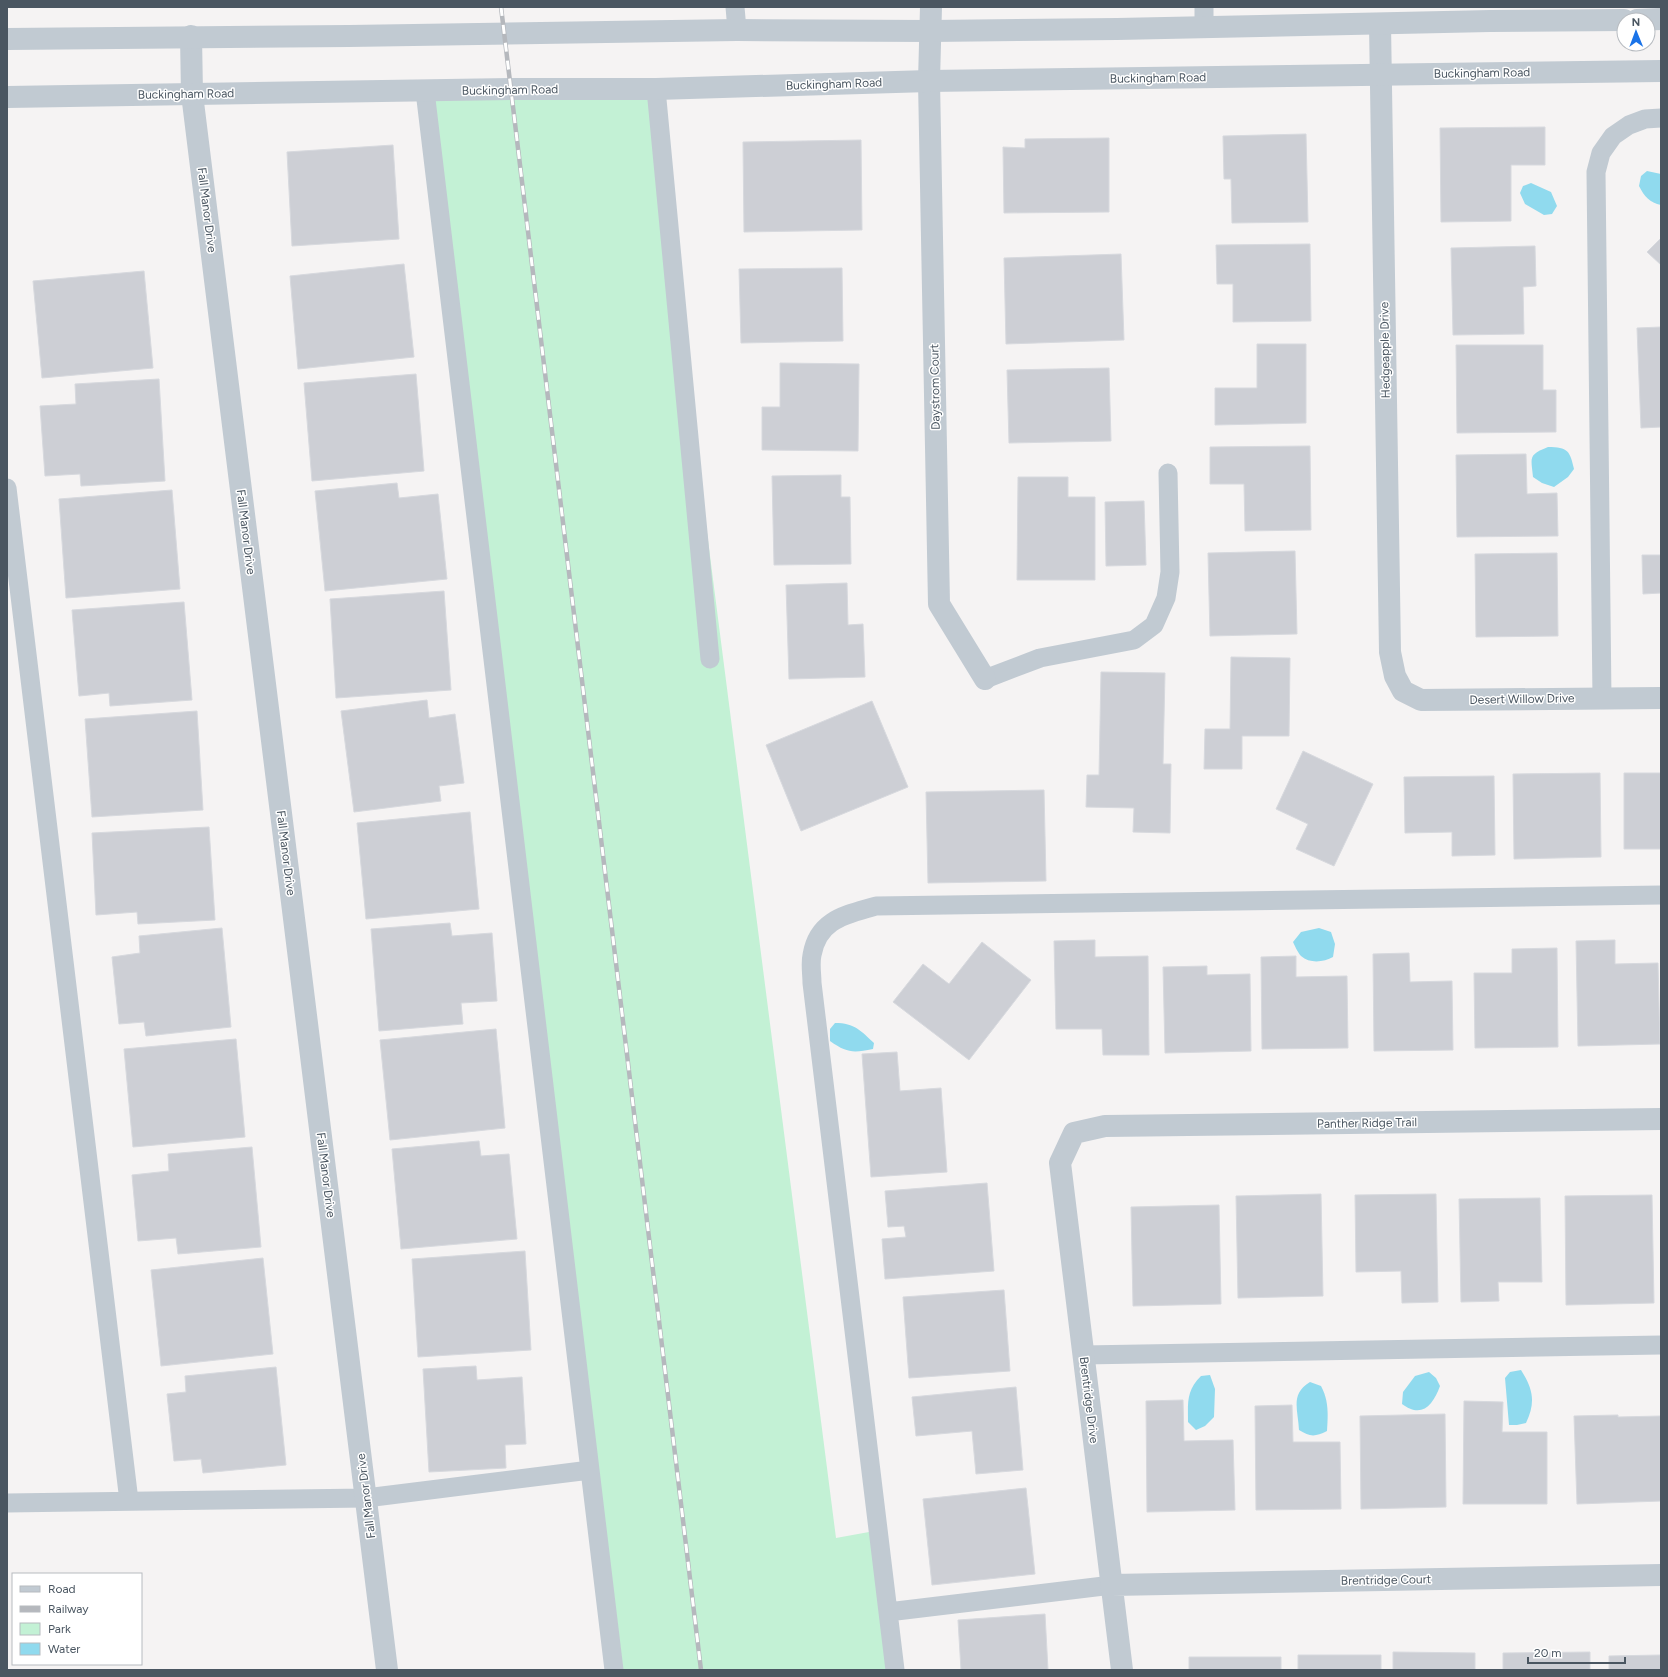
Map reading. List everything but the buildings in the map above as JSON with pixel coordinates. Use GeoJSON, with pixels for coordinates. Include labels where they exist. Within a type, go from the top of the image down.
{"type":"FeatureCollection","features":[{"type":"Feature","properties":{"kind":"street","name":"Daystrom Court"},"geometry":{"type":"LineString","coordinates":[[931,7],[929,81],[939,604],[985,679]]}},
{"type":"Feature","properties":{"kind":"street"},"geometry":{"type":"LineString","coordinates":[[7,38],[341,36],[737,30],[931,31],[1117,29],[1204,17],[1380,24],[1490,14],[1616,20]]}},
{"type":"Feature","properties":{"kind":"street","name":"Hedgeapple Drive"},"geometry":{"type":"LineString","coordinates":[[1380,24],[1390,652],[1395,676]]}},
{"type":"Feature","properties":{"kind":"street","name":"Fall Manor Drive"},"geometry":{"type":"LineString","coordinates":[[191,36],[192,94],[387,1670]]}},
{"type":"Feature","properties":{"kind":"street","name":"Buckingham Road"},"geometry":{"type":"LineString","coordinates":[[7,96],[656,89],[929,81],[1661,71]]}},
{"type":"Feature","properties":{"kind":"street","name":"Desert Willow Drive"},"geometry":{"type":"LineString","coordinates":[[1395,676],[1403,691],[1421,700],[1661,698]]}},
{"type":"Feature","properties":{"kind":"street","name":"Panther Ridge Trail"},"geometry":{"type":"LineString","coordinates":[[1074,1133],[1105,1126],[1661,1119]]}},
{"type":"Feature","properties":{"kind":"street","name":"Brentridge Drive"},"geometry":{"type":"LineString","coordinates":[[1074,1133],[1060,1163],[1122,1670]]}},
{"type":"Feature","properties":{"kind":"street","name":"Brentridge Court"},"geometry":{"type":"LineString","coordinates":[[1112,1585],[1661,1575]]}},
{"type":"Feature","properties":{"kind":"lane"},"geometry":{"type":"LineString","coordinates":[[735,7],[737,30]]}},
{"type":"Feature","properties":{"kind":"lane"},"geometry":{"type":"LineString","coordinates":[[656,89],[710,659]]}},
{"type":"Feature","properties":{"kind":"lane"},"geometry":{"type":"LineString","coordinates":[[426,91],[614,1670]]}},
{"type":"Feature","properties":{"kind":"lane"},"geometry":{"type":"LineString","coordinates":[[1602,698],[1596,172],[1602,153],[1613,136],[1629,125],[1645,119],[1661,118]]}},
{"type":"Feature","properties":{"kind":"lane"},"geometry":{"type":"LineString","coordinates":[[985,679],[1040,658],[1134,640],[1154,625],[1166,598],[1170,572],[1168,473]]}},
{"type":"Feature","properties":{"kind":"lane"},"geometry":{"type":"LineString","coordinates":[[7,488],[129,1501]]}},
{"type":"Feature","properties":{"kind":"lane"},"geometry":{"type":"LineString","coordinates":[[895,1670],[812,983],[812,956],[819,933],[840,916],[876,906],[1661,895]]}},
{"type":"Feature","properties":{"kind":"lane"},"geometry":{"type":"LineString","coordinates":[[1083,1354],[1661,1345]]}},
{"type":"Feature","properties":{"kind":"lane"},"geometry":{"type":"LineString","coordinates":[[7,1503],[366,1498],[590,1470]]}},
{"type":"Feature","properties":{"kind":"lane"},"geometry":{"type":"LineString","coordinates":[[888,1612],[1112,1585]]}},
{"type":"Feature","properties":{"kind":"green space"},"geometry":{"type":"Polygon","coordinates":[[[431,93],[651,96],[836,1538],[880,1530],[896,1670],[623,1670],[431,93]]]}},
{"type":"Feature","properties":{"kind":"water"},"geometry":{"type":"Polygon","coordinates":[[[1647,171],[1661,174],[1661,205],[1654,203],[1648,198],[1639,186],[1641,176],[1647,171]]]}},
{"type":"Feature","properties":{"kind":"water"},"geometry":{"type":"Polygon","coordinates":[[[1531,183],[1551,192],[1557,206],[1552,214],[1544,215],[1525,204],[1520,193],[1523,186],[1531,183]]]}},
{"type":"Feature","properties":{"kind":"water"},"geometry":{"type":"Polygon","coordinates":[[[1548,447],[1560,448],[1567,451],[1574,469],[1568,477],[1554,487],[1542,483],[1533,477],[1532,458],[1537,452],[1548,447]]]}},
{"type":"Feature","properties":{"kind":"water"},"geometry":{"type":"Polygon","coordinates":[[[1319,928],[1331,932],[1335,944],[1333,957],[1321,961],[1305,959],[1300,955],[1293,942],[1301,932],[1319,928]]]}},
{"type":"Feature","properties":{"kind":"water"},"geometry":{"type":"Polygon","coordinates":[[[835,1023],[848,1024],[857,1028],[874,1043],[873,1049],[850,1051],[841,1048],[830,1041],[830,1029],[835,1023]]]}},
{"type":"Feature","properties":{"kind":"water"},"geometry":{"type":"Polygon","coordinates":[[[1521,1370],[1528,1383],[1532,1396],[1531,1409],[1526,1423],[1509,1425],[1505,1378],[1510,1372],[1521,1370]]]}},
{"type":"Feature","properties":{"kind":"water"},"geometry":{"type":"Polygon","coordinates":[[[1429,1372],[1436,1378],[1440,1386],[1430,1404],[1421,1410],[1415,1410],[1402,1404],[1403,1392],[1415,1376],[1429,1372]]]}},
{"type":"Feature","properties":{"kind":"water"},"geometry":{"type":"Polygon","coordinates":[[[1210,1375],[1215,1389],[1214,1417],[1205,1426],[1196,1430],[1188,1422],[1190,1392],[1201,1376],[1210,1375]]]}},
{"type":"Feature","properties":{"kind":"water"},"geometry":{"type":"Polygon","coordinates":[[[1310,1382],[1321,1386],[1324,1392],[1327,1408],[1327,1431],[1316,1435],[1306,1434],[1299,1430],[1297,1397],[1304,1387],[1310,1382]]]}},
{"type":"Feature","properties":{"kind":"railway"},"geometry":{"type":"LineString","coordinates":[[501,7],[701,1670]]}}]}
